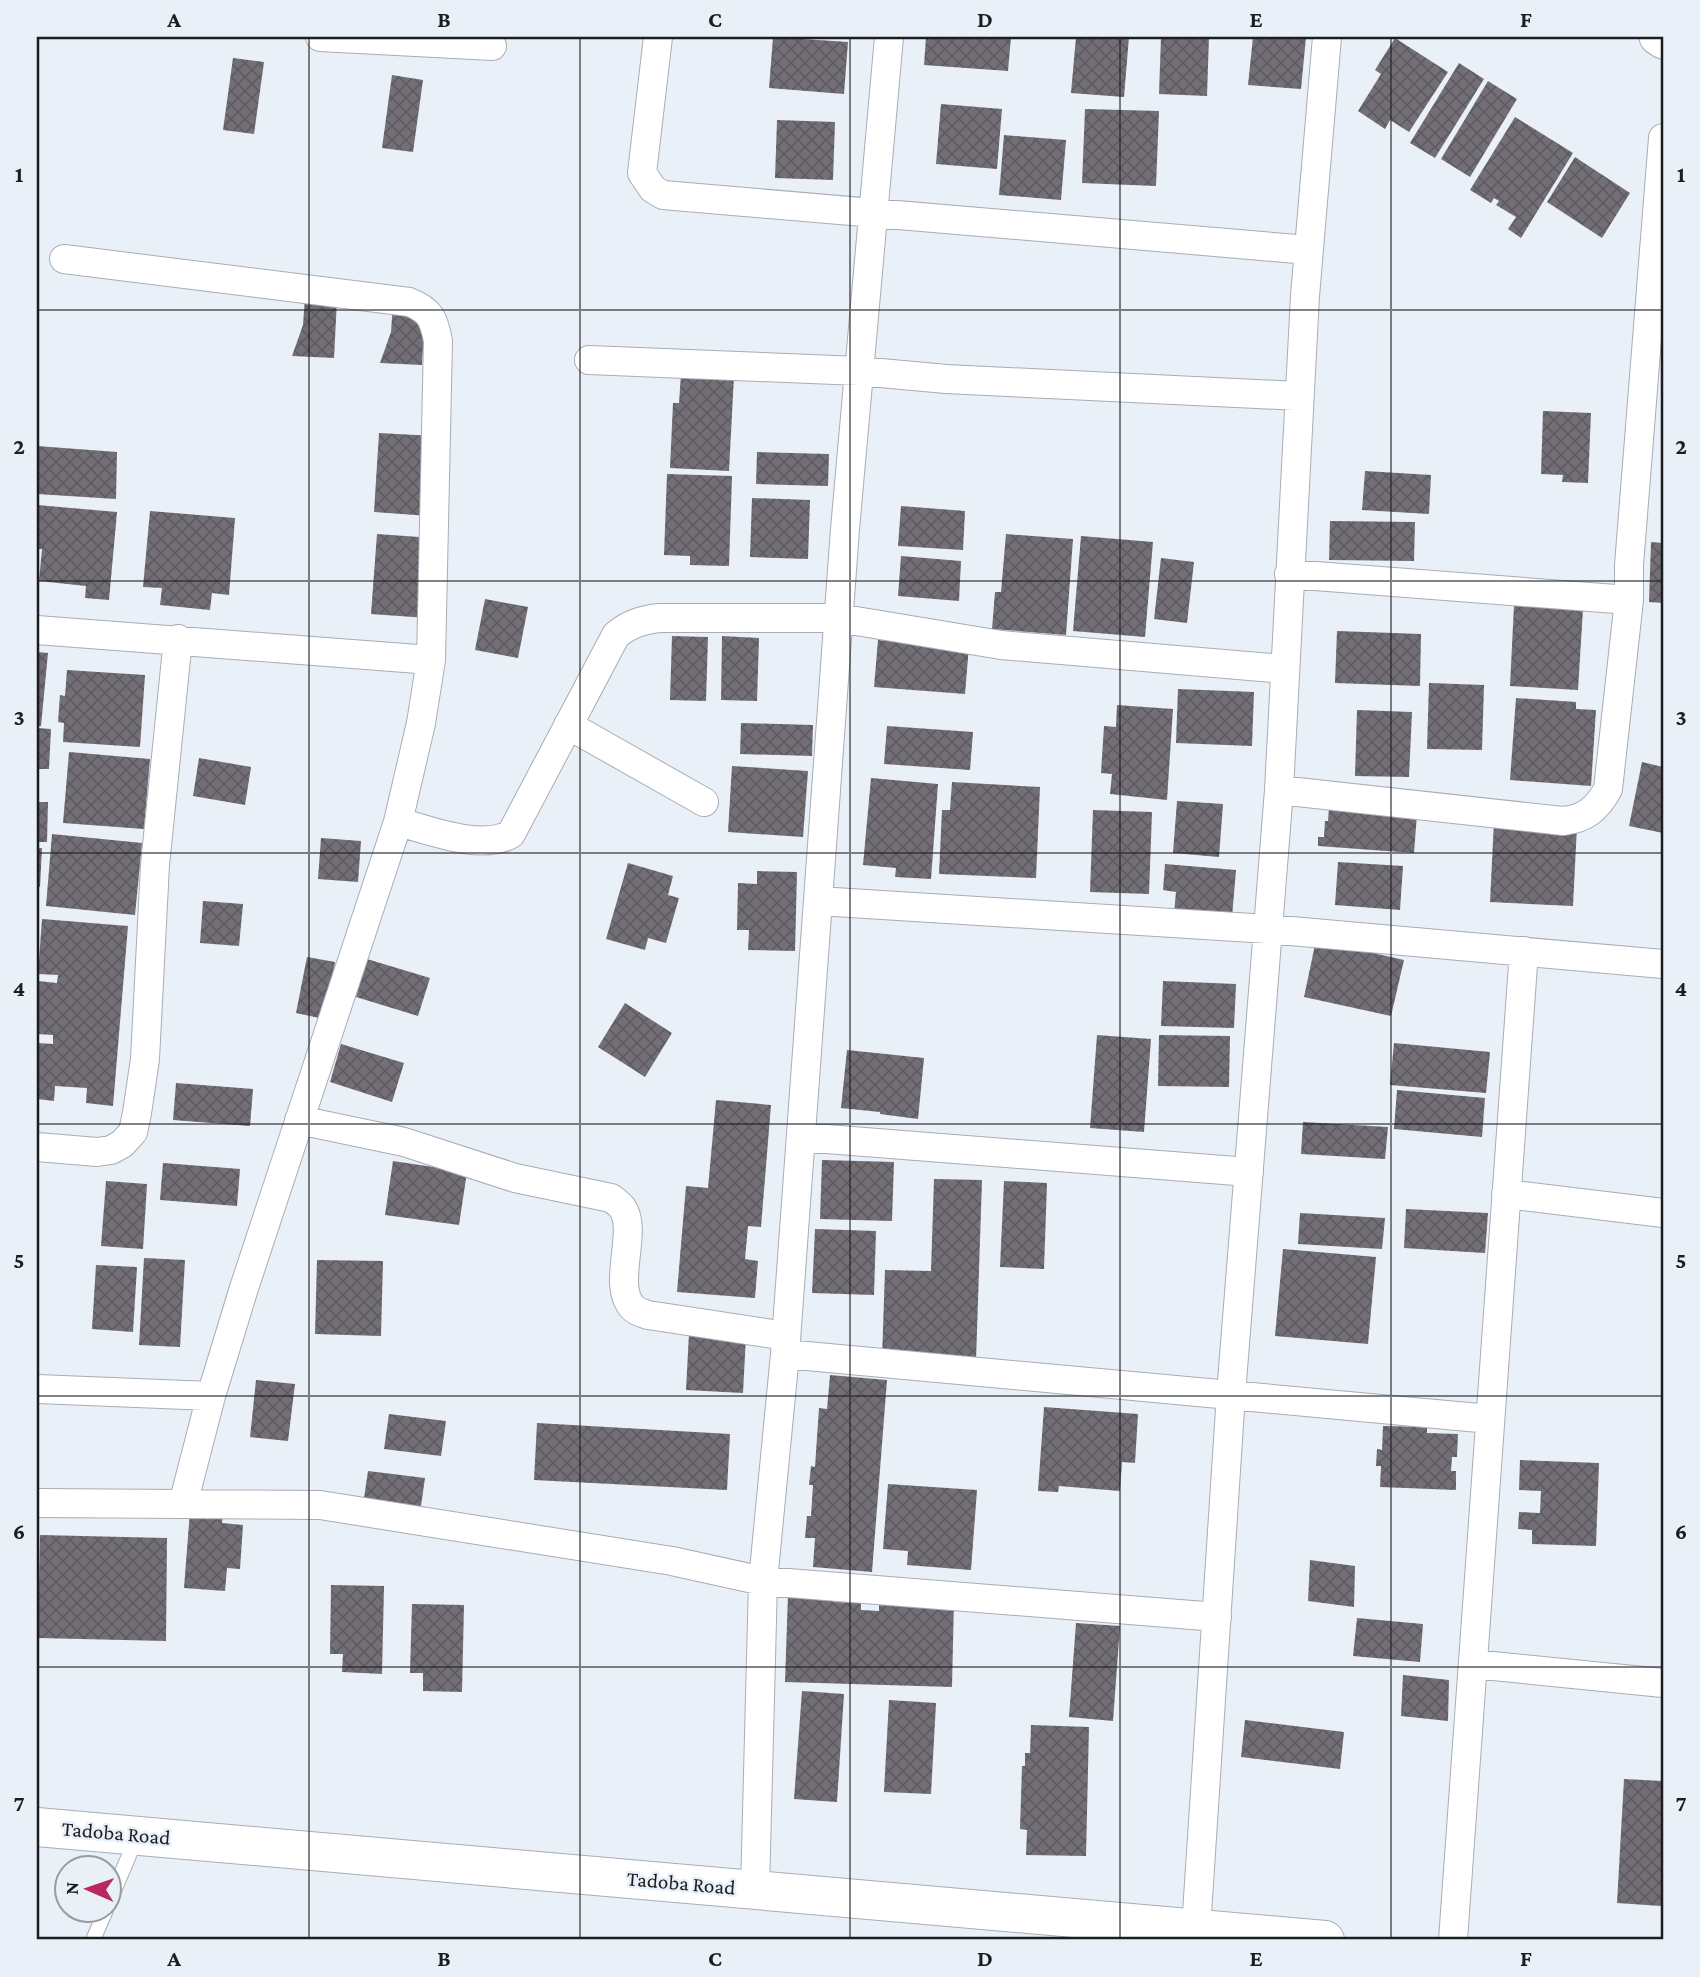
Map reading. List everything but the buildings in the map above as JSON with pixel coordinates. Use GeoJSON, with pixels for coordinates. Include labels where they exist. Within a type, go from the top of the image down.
{"type":"FeatureCollection","features":[{"type":"Feature","properties":{"kind":"main road","name":"Tadoba Road"},"geometry":{"type":"LineString","coordinates":[[37,1827],[1325,1940]]}},
{"type":"Feature","properties":{"kind":"street"},"geometry":{"type":"LineString","coordinates":[[320,37],[492,46]]}},
{"type":"Feature","properties":{"kind":"street"},"geometry":{"type":"LineString","coordinates":[[658,37],[642,173],[653,189],[663,195],[1309,250]]}},
{"type":"Feature","properties":{"kind":"street"},"geometry":{"type":"LineString","coordinates":[[755,1890],[763,1581],[786,1345],[838,618],[889,37]]}},
{"type":"Feature","properties":{"kind":"street"},"geometry":{"type":"LineString","coordinates":[[1196,1929],[1231,1394],[1279,790],[1309,250],[1327,37]]}},
{"type":"Feature","properties":{"kind":"street"},"geometry":{"type":"LineString","coordinates":[[1657,37],[1663,41]]}},
{"type":"Feature","properties":{"kind":"street"},"geometry":{"type":"LineString","coordinates":[[1279,790],[1563,821],[1587,815],[1601,802],[1608,789],[1629,600],[1629,565],[1663,138]]}},
{"type":"Feature","properties":{"kind":"street"},"geometry":{"type":"LineString","coordinates":[[64,259],[409,302],[421,307],[429,315],[438,341],[431,660],[421,723],[398,822],[211,1396],[183,1504]]}},
{"type":"Feature","properties":{"kind":"street"},"geometry":{"type":"LineString","coordinates":[[589,360],[859,371],[946,379],[1300,396]]}},
{"type":"Feature","properties":{"kind":"street"},"geometry":{"type":"LineString","coordinates":[[1289,574],[1629,600]]}},
{"type":"Feature","properties":{"kind":"street"},"geometry":{"type":"LineString","coordinates":[[398,822],[478,840],[501,839],[511,834],[616,635],[641,620],[838,618],[1001,645],[1284,669]]}},
{"type":"Feature","properties":{"kind":"street"},"geometry":{"type":"LineString","coordinates":[[37,630],[431,660]]}},
{"type":"Feature","properties":{"kind":"street"},"geometry":{"type":"LineString","coordinates":[[37,1147],[97,1152],[111,1150],[122,1144],[133,1132],[145,1059],[156,865],[177,639]]}},
{"type":"Feature","properties":{"kind":"street"},"geometry":{"type":"LineString","coordinates":[[568,725],[704,802]]}},
{"type":"Feature","properties":{"kind":"street"},"geometry":{"type":"LineString","coordinates":[[818,901],[1268,929],[1663,964]]}},
{"type":"Feature","properties":{"kind":"street"},"geometry":{"type":"LineString","coordinates":[[1453,1940],[1524,951]]}},
{"type":"Feature","properties":{"kind":"street"},"geometry":{"type":"LineString","coordinates":[[299,1120],[404,1142],[504,1174],[611,1198],[623,1208],[628,1219],[624,1284],[628,1301],[635,1310],[649,1315],[786,1345],[1231,1394],[1490,1419]]}},
{"type":"Feature","properties":{"kind":"street"},"geometry":{"type":"LineString","coordinates":[[801,1137],[1249,1172]]}},
{"type":"Feature","properties":{"kind":"street"},"geometry":{"type":"LineString","coordinates":[[1506,1194],[1663,1213]]}},
{"type":"Feature","properties":{"kind":"street"},"geometry":{"type":"LineString","coordinates":[[37,1389],[211,1396]]}},
{"type":"Feature","properties":{"kind":"street"},"geometry":{"type":"LineString","coordinates":[[37,1503],[320,1505],[672,1561],[763,1581],[1217,1617]]}},
{"type":"Feature","properties":{"kind":"street"},"geometry":{"type":"LineString","coordinates":[[1473,1664],[1663,1683]]}},
{"type":"Feature","properties":{"kind":"lane"},"geometry":{"type":"LineString","coordinates":[[122,1872],[138,1835]]}}]}
